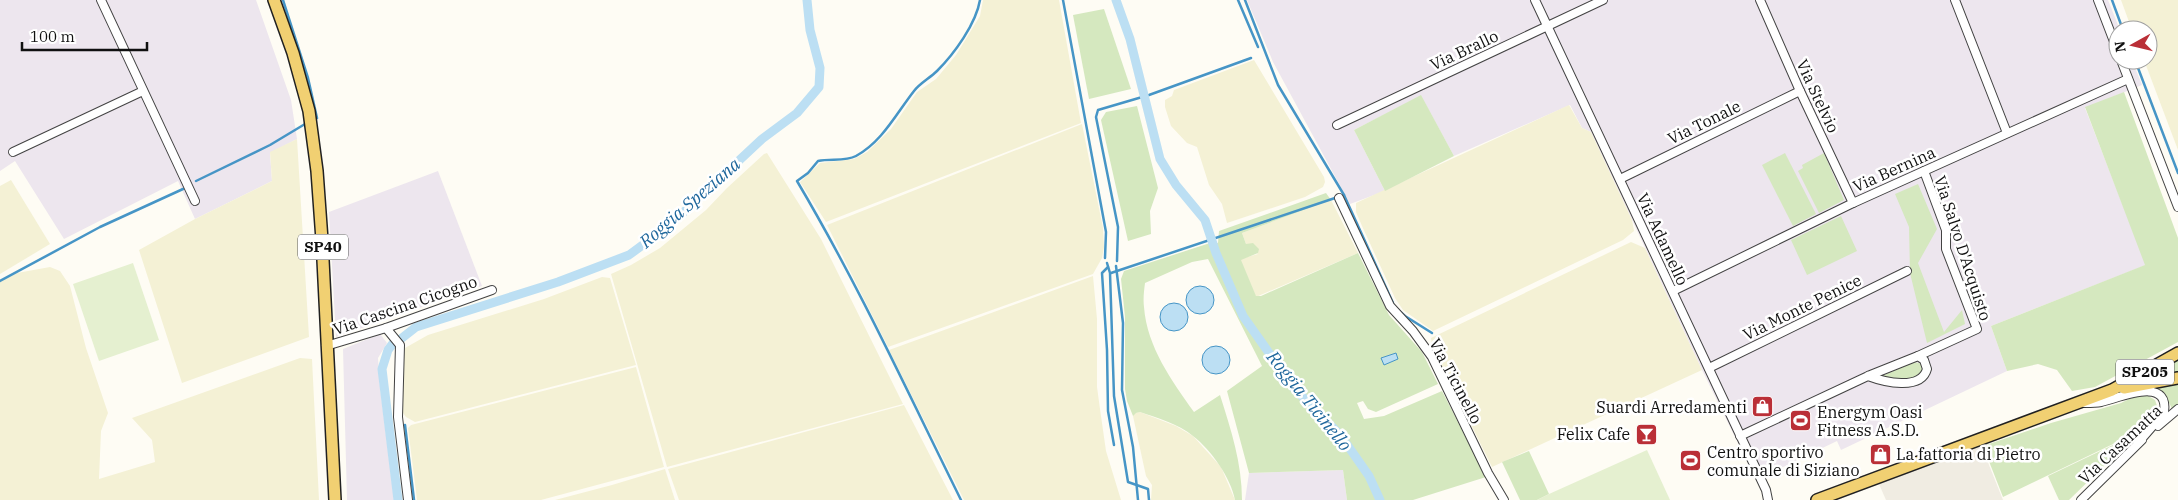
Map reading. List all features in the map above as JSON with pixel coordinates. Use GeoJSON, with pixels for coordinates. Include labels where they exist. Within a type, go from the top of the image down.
{"type":"FeatureCollection","features":[{"type":"Feature","properties":{"kind":"main road","name":"SP40"},"geometry":{"type":"LineString","coordinates":[[274,0],[293,53],[309,112],[317,171],[334,500]]}},
{"type":"Feature","properties":{"kind":"main road","name":"SP205"},"geometry":{"type":"LineString","coordinates":[[1823,499],[2112,390],[2178,353]]}},
{"type":"Feature","properties":{"kind":"main road","name":"SP205"},"geometry":{"type":"LineString","coordinates":[[2112,390],[2178,378]]}},
{"type":"Feature","properties":{"kind":"street"},"geometry":{"type":"LineString","coordinates":[[101,0],[195,201]]}},
{"type":"Feature","properties":{"kind":"street","name":"Via Adamello"},"geometry":{"type":"LineString","coordinates":[[1535,0],[1766,490]]}},
{"type":"Feature","properties":{"kind":"street","name":"Via Brallo"},"geometry":{"type":"LineString","coordinates":[[1336,125],[1602,0]]}},
{"type":"Feature","properties":{"kind":"street","name":"Via Stelvio"},"geometry":{"type":"LineString","coordinates":[[1760,0],[1800,91],[1853,203]]}},
{"type":"Feature","properties":{"kind":"street"},"geometry":{"type":"LineString","coordinates":[[1955,0],[2007,133]]}},
{"type":"Feature","properties":{"kind":"street"},"geometry":{"type":"LineString","coordinates":[[2098,0],[2108,26]]}},
{"type":"Feature","properties":{"kind":"street"},"geometry":{"type":"LineString","coordinates":[[2125,70],[2178,207]]}},
{"type":"Feature","properties":{"kind":"street","name":"Via Bernina"},"geometry":{"type":"LineString","coordinates":[[1673,291],[1853,203],[2128,79]]}},
{"type":"Feature","properties":{"kind":"street"},"geometry":{"type":"LineString","coordinates":[[13,152],[143,91]]}},
{"type":"Feature","properties":{"kind":"street","name":"Via Tonale"},"geometry":{"type":"LineString","coordinates":[[1620,179],[1800,91]]}},
{"type":"Feature","properties":{"kind":"street","name":"Via Salvo D'Acquisto"},"geometry":{"type":"LineString","coordinates":[[1740,436],[1868,376],[1977,329],[1946,249],[1946,230],[1924,171]]}},
{"type":"Feature","properties":{"kind":"street","name":"Via Ticinello"},"geometry":{"type":"LineString","coordinates":[[1339,198],[1390,306],[1432,357],[1488,473],[1504,500]]}},
{"type":"Feature","properties":{"kind":"street","name":"Via Monte Penice"},"geometry":{"type":"LineString","coordinates":[[1709,368],[1907,271]]}},
{"type":"Feature","properties":{"kind":"street","name":"Via Cascina Cicogno"},"geometry":{"type":"LineString","coordinates":[[326,346],[386,328],[492,290]]}},
{"type":"Feature","properties":{"kind":"street"},"geometry":{"type":"LineString","coordinates":[[386,328],[400,345],[398,417],[408,500]]}},
{"type":"Feature","properties":{"kind":"street"},"geometry":{"type":"LineString","coordinates":[[1868,376],[1890,382],[1914,382],[1923,377],[1927,368],[1924,360],[1918,356]]}},
{"type":"Feature","properties":{"kind":"street"},"geometry":{"type":"LineString","coordinates":[[2077,404],[2100,403],[2137,392],[2147,391],[2156,394],[2163,401],[2164,413],[2138,443]]}},
{"type":"Feature","properties":{"kind":"street","name":"Via Casamatta"},"geometry":{"type":"LineString","coordinates":[[2080,500],[2138,443],[2178,409]]}},
{"type":"Feature","properties":{"kind":"street"},"geometry":{"type":"LineString","coordinates":[[1766,490],[1768,500]]}},
{"type":"Feature","properties":{"kind":"street"},"geometry":{"type":"LineString","coordinates":[[1766,490],[1775,500]]}},
{"type":"Feature","properties":{"kind":"shaded area"},"geometry":{"type":"Polygon","coordinates":[[[0,0],[256,0],[291,100],[297,139],[270,153],[272,181],[195,219],[178,181],[64,239],[15,161],[0,171],[0,0]]]}},
{"type":"Feature","properties":{"kind":"shaded area"},"geometry":{"type":"Polygon","coordinates":[[[983,0],[1059,0],[1081,123],[826,222],[800,182],[820,163],[854,159],[867,152],[891,129],[917,92],[936,79],[956,55],[980,16],[983,0]]]}},
{"type":"Feature","properties":{"kind":"shaded area"},"geometry":{"type":"Polygon","coordinates":[[[1247,0],[2108,0],[2116,20],[2108,20],[2108,70],[2136,70],[2142,85],[2085,108],[2146,265],[1991,326],[2007,371],[1841,450],[1837,441],[1756,480],[1702,370],[1591,132],[1582,128],[1570,105],[1454,156],[1421,96],[1354,130],[1385,191],[1350,204],[1273,62],[1247,0]]]}},
{"type":"Feature","properties":{"kind":"shaded area"},"geometry":{"type":"Polygon","coordinates":[[[2121,0],[2178,0],[2178,150],[2148,70],[2158,70],[2158,20],[2128,20],[2121,0]]]}},
{"type":"Feature","properties":{"kind":"shaded area"},"geometry":{"type":"Polygon","coordinates":[[[1254,60],[1324,177],[1325,182],[1323,187],[1305,197],[1227,223],[1222,204],[1209,185],[1197,147],[1187,143],[1171,126],[1165,107],[1165,100],[1172,96],[1174,90],[1254,60]]]}},
{"type":"Feature","properties":{"kind":"shaded area"},"geometry":{"type":"Polygon","coordinates":[[[1569,105],[1582,128],[1591,132],[1632,220],[1634,231],[1623,240],[1433,331],[1403,310],[1395,298],[1362,226],[1356,212],[1356,203],[1569,105]]]}},
{"type":"Feature","properties":{"kind":"shaded area"},"geometry":{"type":"Polygon","coordinates":[[[1082,124],[1103,228],[1104,247],[1102,258],[1093,274],[888,347],[827,225],[1082,124]]]}},
{"type":"Feature","properties":{"kind":"shaded area"},"geometry":{"type":"Polygon","coordinates":[[[297,139],[309,337],[182,383],[139,250],[195,219],[272,181],[270,152],[297,139]]]}},
{"type":"Feature","properties":{"kind":"shaded area"},"geometry":{"type":"Polygon","coordinates":[[[767,153],[821,239],[903,404],[667,467],[611,274],[660,248],[706,210],[727,188],[767,153]]]}},
{"type":"Feature","properties":{"kind":"shaded area"},"geometry":{"type":"Polygon","coordinates":[[[438,171],[482,286],[336,337],[329,212],[438,171]]]}},
{"type":"Feature","properties":{"kind":"shaded area"},"geometry":{"type":"Polygon","coordinates":[[[11,180],[50,244],[0,274],[0,186],[11,180]]]}},
{"type":"Feature","properties":{"kind":"shaded area"},"geometry":{"type":"Polygon","coordinates":[[[1331,200],[1358,253],[1256,297],[1240,259],[1258,254],[1246,244],[1242,233],[1331,200]]]}},
{"type":"Feature","properties":{"kind":"shaded area"},"geometry":{"type":"Polygon","coordinates":[[[1631,242],[1645,248],[1702,370],[1492,467],[1432,346],[1431,338],[1631,242]]]}},
{"type":"Feature","properties":{"kind":"shaded area"},"geometry":{"type":"Polygon","coordinates":[[[50,267],[60,271],[70,286],[86,348],[108,413],[101,431],[99,479],[155,462],[152,440],[132,418],[300,358],[312,359],[319,500],[0,500],[0,281],[17,273],[50,267]]]}},
{"type":"Feature","properties":{"kind":"shaded area"},"geometry":{"type":"Polygon","coordinates":[[[1093,276],[1097,319],[1097,387],[1106,451],[1121,500],[964,500],[889,350],[1093,276]]]}},
{"type":"Feature","properties":{"kind":"shaded area"},"geometry":{"type":"Polygon","coordinates":[[[602,277],[610,278],[636,365],[415,422],[403,413],[401,406],[403,353],[405,348],[428,335],[544,299],[602,277]]]}},
{"type":"Feature","properties":{"kind":"shaded area"},"geometry":{"type":"Polygon","coordinates":[[[380,334],[387,343],[378,358],[394,500],[347,500],[343,349],[380,334]]]}},
{"type":"Feature","properties":{"kind":"shaded area"},"geometry":{"type":"Polygon","coordinates":[[[636,367],[664,467],[541,500],[417,500],[408,428],[411,425],[636,367]]]}},
{"type":"Feature","properties":{"kind":"shaded area"},"geometry":{"type":"Polygon","coordinates":[[[904,405],[953,500],[679,500],[668,469],[904,405]]]}},
{"type":"Feature","properties":{"kind":"shaded area"},"geometry":{"type":"Polygon","coordinates":[[[1140,412],[1176,426],[1193,436],[1221,467],[1235,500],[1151,500],[1152,485],[1146,476],[1133,416],[1135,413],[1140,412]]]}},
{"type":"Feature","properties":{"kind":"shaded area"},"geometry":{"type":"Polygon","coordinates":[[[1981,445],[2003,500],[1886,500],[1879,484],[1981,445]]]}},
{"type":"Feature","properties":{"kind":"shaded area"},"geometry":{"type":"Polygon","coordinates":[[[665,469],[675,500],[555,500],[612,485],[665,469]]]}},
{"type":"Feature","properties":{"kind":"shaded area"},"geometry":{"type":"Polygon","coordinates":[[[1343,470],[1347,500],[1245,500],[1249,473],[1343,470]]]}},
{"type":"Feature","properties":{"kind":"green space"},"geometry":{"type":"Polygon","coordinates":[[[1104,9],[1131,89],[1089,99],[1073,15],[1104,9]]]}},
{"type":"Feature","properties":{"kind":"green space"},"geometry":{"type":"Polygon","coordinates":[[[2124,92],[2178,238],[2178,342],[2095,387],[2072,391],[2057,370],[2038,364],[2007,371],[1991,326],[2145,265],[2085,107],[2124,92]]]}},
{"type":"Feature","properties":{"kind":"green space"},"geometry":{"type":"Polygon","coordinates":[[[1421,95],[1454,156],[1385,191],[1354,130],[1421,95]]]}},
{"type":"Feature","properties":{"kind":"green space"},"geometry":{"type":"Polygon","coordinates":[[[1137,106],[1158,188],[1150,211],[1151,234],[1128,241],[1101,120],[1106,112],[1137,106]]]}},
{"type":"Feature","properties":{"kind":"green space"},"geometry":{"type":"Polygon","coordinates":[[[1785,153],[1816,214],[1793,226],[1762,165],[1785,153]]]}},
{"type":"Feature","properties":{"kind":"green space"},"geometry":{"type":"Polygon","coordinates":[[[1824,153],[1844,200],[1819,213],[1798,171],[1803,168],[1802,165],[1824,153]]]}},
{"type":"Feature","properties":{"kind":"green space"},"geometry":{"type":"Polygon","coordinates":[[[1918,184],[1937,229],[1918,263],[1944,332],[1962,310],[1965,324],[1927,343],[1910,273],[1909,227],[1895,194],[1918,184]]]}},
{"type":"Feature","properties":{"kind":"green space"},"geometry":{"type":"Polygon","coordinates":[[[1326,193],[1331,200],[1242,233],[1246,244],[1253,243],[1259,249],[1258,253],[1241,260],[1256,296],[1261,296],[1358,253],[1389,315],[1422,352],[1438,384],[1376,412],[1368,409],[1363,401],[1357,403],[1364,419],[1384,416],[1442,391],[1486,477],[1413,500],[1347,500],[1343,470],[1249,473],[1227,391],[1262,366],[1208,259],[1192,262],[1145,283],[1144,307],[1146,322],[1155,350],[1169,376],[1194,412],[1220,395],[1238,460],[1242,500],[1235,500],[1225,474],[1207,449],[1193,436],[1175,425],[1140,412],[1133,416],[1125,389],[1125,317],[1121,279],[1124,271],[1210,243],[1218,243],[1219,231],[1326,193]]]}},
{"type":"Feature","properties":{"kind":"green space"},"geometry":{"type":"Polygon","coordinates":[[[1841,216],[1857,251],[1807,275],[1791,240],[1841,216]]]}},
{"type":"Feature","properties":{"kind":"green space"},"geometry":{"type":"Polygon","coordinates":[[[133,263],[159,340],[99,361],[73,284],[133,263]]]}},
{"type":"Feature","properties":{"kind":"green space"},"geometry":{"type":"Polygon","coordinates":[[[2178,359],[2178,372],[2156,373],[2156,371],[2178,359]]]}},
{"type":"Feature","properties":{"kind":"green space"},"geometry":{"type":"Polygon","coordinates":[[[1914,362],[1923,364],[1924,368],[1916,378],[1888,378],[1882,376],[1914,362]]]}},
{"type":"Feature","properties":{"kind":"green space"},"geometry":{"type":"Polygon","coordinates":[[[2178,382],[2178,404],[2172,409],[2166,396],[2153,385],[2178,382]]]}},
{"type":"Feature","properties":{"kind":"green space"},"geometry":{"type":"Polygon","coordinates":[[[2147,395],[2155,400],[2159,412],[2138,432],[2003,497],[1983,446],[2051,423],[2121,403],[2131,398],[2147,395]]]}},
{"type":"Feature","properties":{"kind":"green space"},"geometry":{"type":"Polygon","coordinates":[[[2138,433],[2069,500],[2059,500],[2048,476],[2138,433]]]}},
{"type":"Feature","properties":{"kind":"green space"},"geometry":{"type":"Polygon","coordinates":[[[1647,450],[1670,500],[1537,500],[1549,494],[1647,450]]]}},
{"type":"Feature","properties":{"kind":"green space"},"geometry":{"type":"Polygon","coordinates":[[[1529,451],[1549,494],[1537,500],[1520,500],[1502,462],[1529,451]]]}},
{"type":"Feature","properties":{"kind":"water"},"geometry":{"type":"Polygon","coordinates":[[[1200,286],[1210,290],[1214,300],[1210,310],[1200,314],[1190,310],[1186,300],[1190,290],[1200,286]]]}},
{"type":"Feature","properties":{"kind":"water"},"geometry":{"type":"Polygon","coordinates":[[[1174,303],[1184,307],[1188,317],[1184,327],[1174,331],[1164,327],[1160,317],[1164,307],[1174,303]]]}},
{"type":"Feature","properties":{"kind":"water"},"geometry":{"type":"Polygon","coordinates":[[[1216,346],[1226,350],[1230,360],[1226,370],[1216,374],[1206,370],[1202,360],[1206,350],[1216,346]]]}},
{"type":"Feature","properties":{"kind":"water"},"geometry":{"type":"Polygon","coordinates":[[[1396,353],[1398,359],[1384,365],[1381,358],[1396,353]]]}},
{"type":"Feature","properties":{"kind":"waterway"},"geometry":{"type":"LineString","coordinates":[[283,0],[308,78],[317,118]]}},
{"type":"Feature","properties":{"kind":"waterway","name":"Roggia Speziana"},"geometry":{"type":"LineString","coordinates":[[402,338],[416,327],[558,282],[629,255],[671,224],[762,139],[797,113],[819,87],[820,68],[810,30],[807,0]]}},
{"type":"Feature","properties":{"kind":"waterway"},"geometry":{"type":"LineString","coordinates":[[961,500],[862,299],[797,181],[808,173],[818,161],[852,158],[874,143],[916,88],[937,71],[957,47],[974,19],[980,0]]}},
{"type":"Feature","properties":{"kind":"waterway"},"geometry":{"type":"LineString","coordinates":[[1063,0],[1106,232],[1105,258]]}},
{"type":"Feature","properties":{"kind":"waterway","name":"Roggia Ticinello"},"geometry":{"type":"LineString","coordinates":[[1116,0],[1130,39],[1160,159],[1176,185],[1205,220],[1216,253],[1243,316],[1293,387],[1341,436],[1369,476],[1380,500]]}},
{"type":"Feature","properties":{"kind":"waterway"},"geometry":{"type":"LineString","coordinates":[[1238,0],[1258,47]]}},
{"type":"Feature","properties":{"kind":"waterway"},"geometry":{"type":"LineString","coordinates":[[1245,0],[1278,85],[1344,195],[1342,196]]}},
{"type":"Feature","properties":{"kind":"waterway"},"geometry":{"type":"LineString","coordinates":[[2112,0],[2119,20]]}},
{"type":"Feature","properties":{"kind":"waterway"},"geometry":{"type":"LineString","coordinates":[[1117,261],[1118,227],[1096,117],[1098,110],[1149,95],[1251,58]]}},
{"type":"Feature","properties":{"kind":"waterway"},"geometry":{"type":"LineString","coordinates":[[2139,70],[2178,173]]}},
{"type":"Feature","properties":{"kind":"waterway"},"geometry":{"type":"LineString","coordinates":[[196,181],[270,145],[305,124]]}},
{"type":"Feature","properties":{"kind":"waterway"},"geometry":{"type":"LineString","coordinates":[[0,281],[100,227],[183,189]]}},
{"type":"Feature","properties":{"kind":"waterway"},"geometry":{"type":"LineString","coordinates":[[1344,195],[1393,303]]}},
{"type":"Feature","properties":{"kind":"waterway"},"geometry":{"type":"LineString","coordinates":[[1111,273],[1335,198]]}},
{"type":"Feature","properties":{"kind":"waterway"},"geometry":{"type":"LineString","coordinates":[[1107,263],[1110,273],[1114,396],[1128,482],[1148,489],[1149,500]]}},
{"type":"Feature","properties":{"kind":"waterway"},"geometry":{"type":"LineString","coordinates":[[1116,266],[1123,323],[1122,390],[1133,447],[1138,500]]}},
{"type":"Feature","properties":{"kind":"waterway"},"geometry":{"type":"LineString","coordinates":[[1108,267],[1102,273],[1107,350],[1108,411],[1114,445]]}},
{"type":"Feature","properties":{"kind":"waterway"},"geometry":{"type":"LineString","coordinates":[[1397,309],[1432,333]]}},
{"type":"Feature","properties":{"kind":"waterway","name":"Roggia Speziana"},"geometry":{"type":"LineString","coordinates":[[394,342],[388,350],[382,369],[398,500]]}},
{"type":"Feature","properties":{"kind":"waterway"},"geometry":{"type":"LineString","coordinates":[[405,425],[414,500]]}},
{"type":"Feature","properties":{"kind":"place","name":"Suardi Arredamenti"},"geometry":{"type":"Point","coordinates":[1763,407]}},
{"type":"Feature","properties":{"kind":"place","name":"Energym Oasi Fitness A.S.D."},"geometry":{"type":"Point","coordinates":[1801,421]}},
{"type":"Feature","properties":{"kind":"place","name":"Felix Cafe"},"geometry":{"type":"Point","coordinates":[1646,434]}},
{"type":"Feature","properties":{"kind":"place","name":"La fattoria di Pietro"},"geometry":{"type":"Point","coordinates":[1880,454]}},
{"type":"Feature","properties":{"kind":"place","name":"Centro sportivo comunale di Siziano"},"geometry":{"type":"Point","coordinates":[1691,461]}}]}
